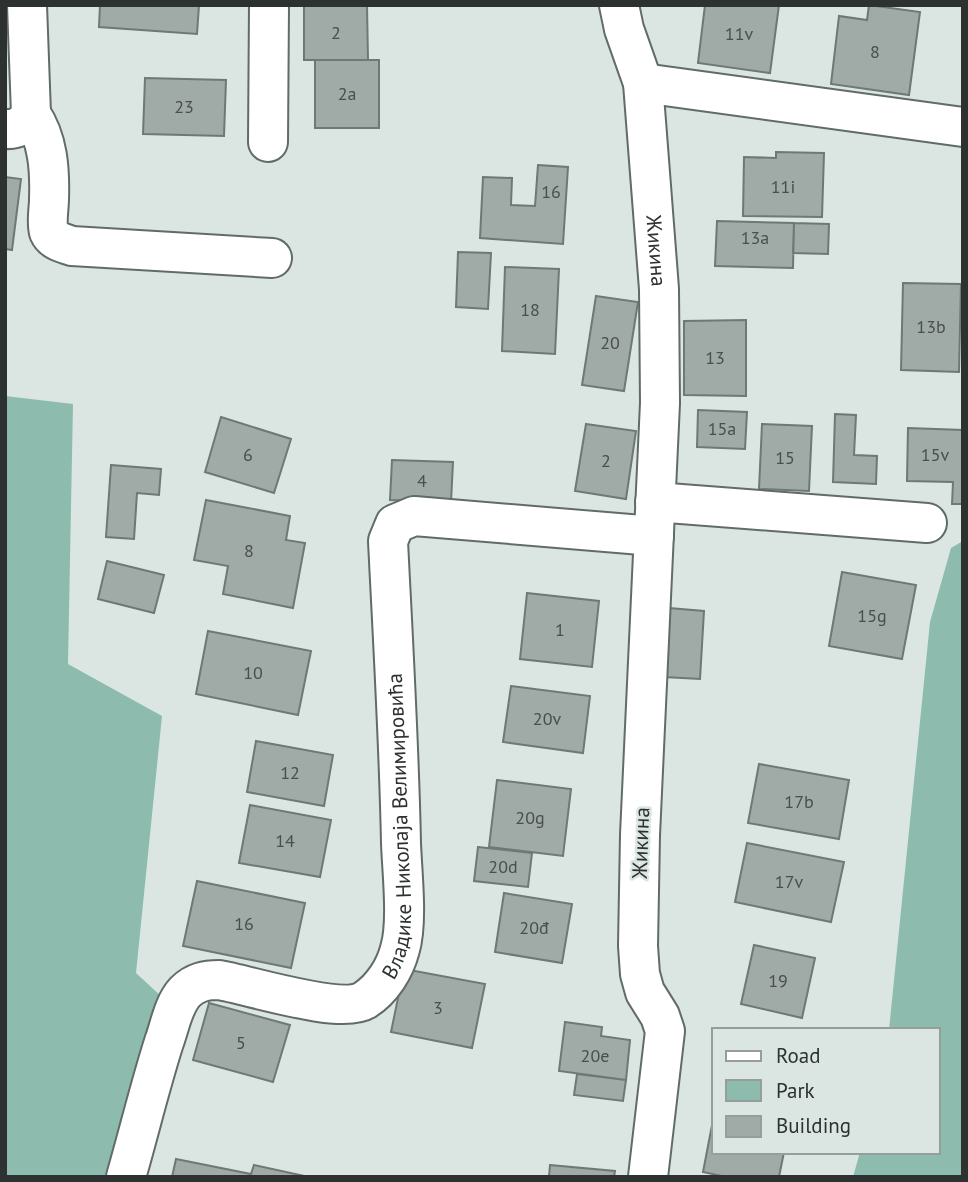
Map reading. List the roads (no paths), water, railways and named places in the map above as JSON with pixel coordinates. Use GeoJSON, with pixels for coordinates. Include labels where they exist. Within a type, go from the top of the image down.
{"type":"FeatureCollection","features":[{"type":"Feature","properties":{"kind":"street"},"geometry":{"type":"LineString","coordinates":[[27,5],[22,109],[42,133],[45,145],[50,188],[48,224],[49,233],[54,239],[72,246],[272,258]]}},
{"type":"Feature","properties":{"kind":"street"},"geometry":{"type":"LineString","coordinates":[[268,142],[269,5]]}},
{"type":"Feature","properties":{"kind":"street","name":"Жикина"},"geometry":{"type":"LineString","coordinates":[[619,5],[624,29],[643,83],[659,289],[660,403],[640,835],[638,946],[640,974],[645,992],[660,1016],[665,1031],[649,1177]]}},
{"type":"Feature","properties":{"kind":"street"},"geometry":{"type":"LineString","coordinates":[[643,83],[963,127]]}},
{"type":"Feature","properties":{"kind":"street","name":"Владике Николаја Велимировића"},"geometry":{"type":"LineString","coordinates":[[126,1177],[175,1009],[183,995],[193,986],[205,980],[219,980],[324,1003],[347,1005],[363,1001],[379,988],[394,966],[401,947],[403,918],[399,747],[388,541],[395,524],[414,516],[654,519]]}},
{"type":"Feature","properties":{"kind":"street"},"geometry":{"type":"LineString","coordinates":[[654,519],[927,523]]}}]}
